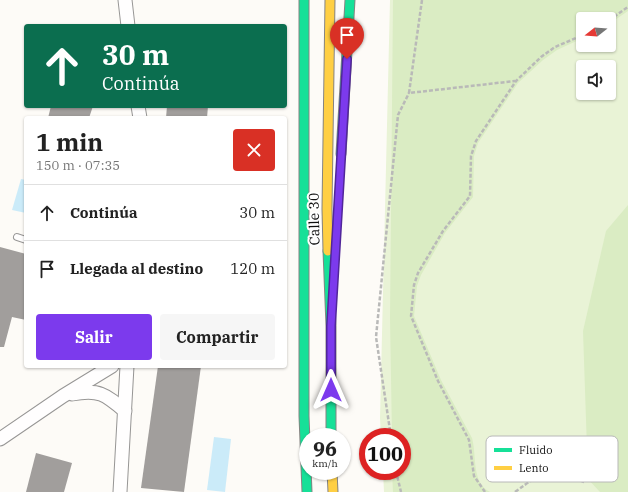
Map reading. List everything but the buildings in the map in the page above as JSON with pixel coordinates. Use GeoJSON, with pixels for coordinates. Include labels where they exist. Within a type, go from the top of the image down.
{"type":"FeatureCollection","features":[{"type":"Feature","properties":{"kind":"highway","name":"Calle 30"},"geometry":{"type":"LineString","coordinates":[[304,0],[304,416],[307,492]]}},
{"type":"Feature","properties":{"kind":"highway","name":"Calle 30"},"geometry":{"type":"LineString","coordinates":[[330,0],[327,208],[331,326],[331,428]]}},
{"type":"Feature","properties":{"kind":"highway"},"geometry":{"type":"LineString","coordinates":[[341,161],[350,0]]}},
{"type":"Feature","properties":{"kind":"highway"},"geometry":{"type":"LineString","coordinates":[[331,326],[337,224]]}},
{"type":"Feature","properties":{"kind":"highway"},"geometry":{"type":"LineString","coordinates":[[332,480],[333,492]]}},
{"type":"Feature","properties":{"kind":"street"},"geometry":{"type":"LineString","coordinates":[[125,0],[128,24]]}},
{"type":"Feature","properties":{"kind":"street"},"geometry":{"type":"LineString","coordinates":[[0,439],[63,396],[109,368]]}},
{"type":"Feature","properties":{"kind":"street"},"geometry":{"type":"LineString","coordinates":[[120,492],[127,368]]}},
{"type":"Feature","properties":{"kind":"street"},"geometry":{"type":"LineString","coordinates":[[63,396],[89,391],[108,397],[125,411]]}},
{"type":"Feature","properties":{"kind":"lane"},"geometry":{"type":"LineString","coordinates":[[17,237],[24,239]]}},
{"type":"Feature","properties":{"kind":"path"},"geometry":{"type":"LineString","coordinates":[[390,428],[376,337],[398,115],[409,93],[422,0]]}},
{"type":"Feature","properties":{"kind":"path"},"geometry":{"type":"LineString","coordinates":[[616,15],[628,7]]}},
{"type":"Feature","properties":{"kind":"path"},"geometry":{"type":"LineString","coordinates":[[485,492],[474,476],[469,440],[438,381],[413,322],[411,316],[414,285],[418,273],[443,231],[470,196],[471,156],[476,141],[516,81],[541,57],[555,47],[576,37]]}},
{"type":"Feature","properties":{"kind":"path"},"geometry":{"type":"LineString","coordinates":[[409,93],[516,81]]}},
{"type":"Feature","properties":{"kind":"path"},"geometry":{"type":"LineString","coordinates":[[398,480],[401,492]]}},
{"type":"Feature","properties":{"kind":"path"},"geometry":{"type":"LineString","coordinates":[[516,492],[528,482]]}},
{"type":"Feature","properties":{"kind":"green space"},"geometry":{"type":"Polygon","coordinates":[[[390,0],[628,0],[628,492],[384,492],[383,480],[411,480],[411,428],[381,428],[380,418],[390,0]]]}},
{"type":"Feature","properties":{"kind":"green space"},"geometry":{"type":"Polygon","coordinates":[[[393,0],[628,0],[628,11],[616,19],[616,12],[576,12],[576,41],[557,50],[543,60],[518,83],[478,143],[474,156],[473,197],[445,233],[421,275],[417,286],[414,316],[441,380],[472,438],[477,475],[480,482],[484,488],[490,492],[393,492],[392,480],[411,480],[411,428],[392,428],[390,318],[393,0]]]}},
{"type":"Feature","properties":{"kind":"green space"},"geometry":{"type":"Polygon","coordinates":[[[628,205],[628,492],[600,492],[591,482],[618,482],[618,436],[587,436],[583,331],[606,231],[628,205]]]}},
{"type":"Feature","properties":{"kind":"water"},"geometry":{"type":"Polygon","coordinates":[[[21,179],[24,180],[24,213],[12,210],[21,179]]]}},
{"type":"Feature","properties":{"kind":"water"},"geometry":{"type":"Polygon","coordinates":[[[214,437],[231,439],[225,492],[207,490],[214,437]]]}},
{"type":"Feature","properties":{"kind":"traffic: fast"},"geometry":{"type":"LineString","coordinates":[[304,0],[304,416],[307,492]]}},
{"type":"Feature","properties":{"kind":"traffic: fast"},"geometry":{"type":"LineString","coordinates":[[341,154],[350,0]]}},
{"type":"Feature","properties":{"kind":"traffic: fast"},"geometry":{"type":"LineString","coordinates":[[328,251],[331,326],[331,428]]}},
{"type":"Feature","properties":{"kind":"traffic: slow"},"geometry":{"type":"LineString","coordinates":[[328,251],[327,209],[330,0]]}},
{"type":"Feature","properties":{"kind":"traffic: slow"},"geometry":{"type":"LineString","coordinates":[[332,480],[333,492]]}},
{"type":"Feature","properties":{"kind":"route"},"geometry":{"type":"LineString","coordinates":[[331,390],[331,326],[347,59]]}}]}
